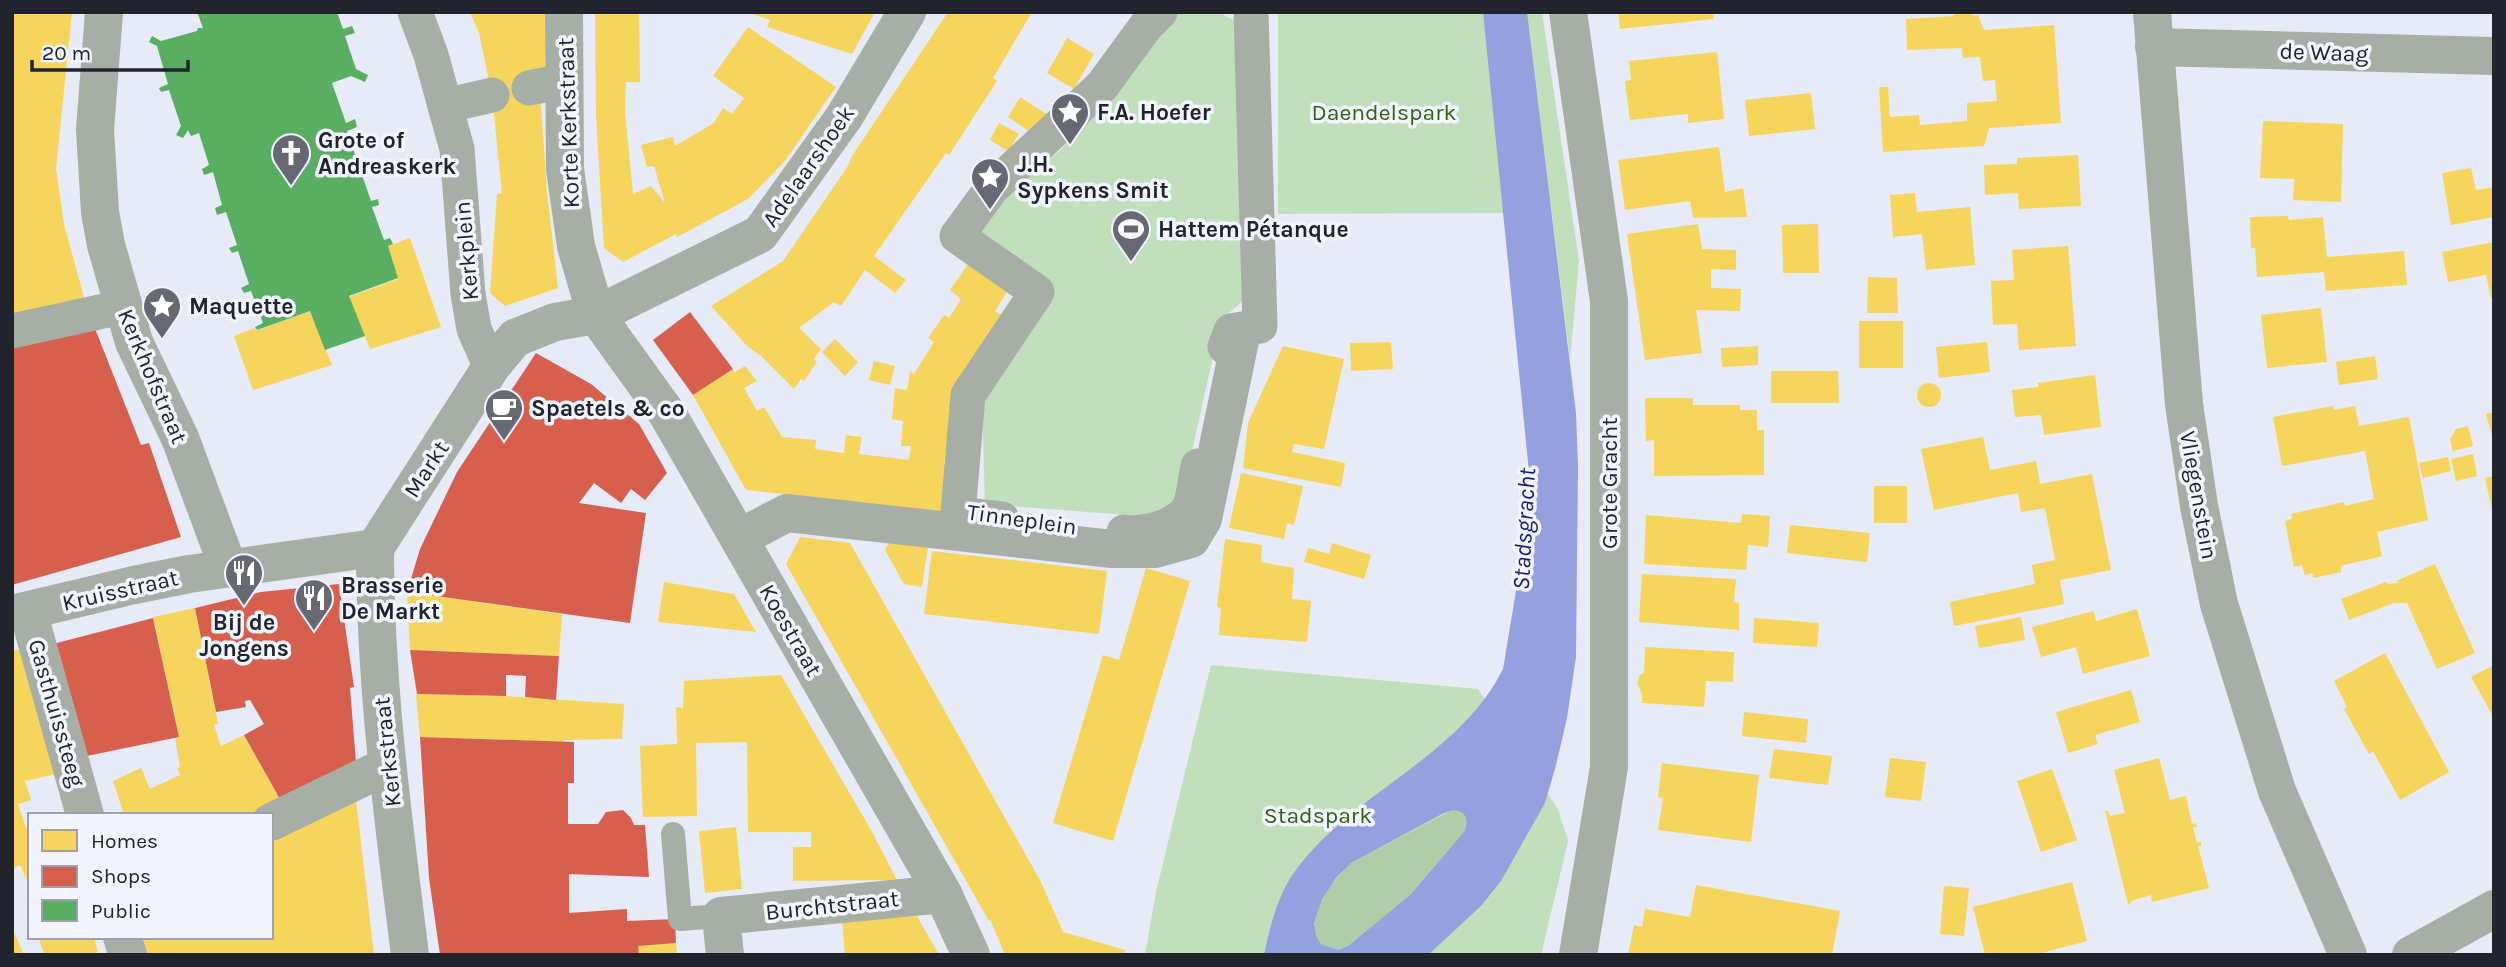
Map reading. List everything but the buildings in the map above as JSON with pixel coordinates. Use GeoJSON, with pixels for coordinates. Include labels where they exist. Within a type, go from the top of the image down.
{"type":"FeatureCollection","features":[{"type":"Feature","properties":{"kind":"street","name":"Kerkhofstraat"},"geometry":{"type":"LineString","coordinates":[[104,12],[97,80],[95,146],[100,212],[113,276],[138,351],[180,438],[228,567]]}},
{"type":"Feature","properties":{"kind":"street","name":"Kerkplein"},"geometry":{"type":"LineString","coordinates":[[415,12],[431,55],[457,149],[468,294],[474,329],[491,367]]}},
{"type":"Feature","properties":{"kind":"street","name":"Korte Kerkstraat"},"geometry":{"type":"LineString","coordinates":[[564,12],[547,84],[565,169],[576,246],[596,315]]}},
{"type":"Feature","properties":{"kind":"street","name":"Adelaarshoek"},"geometry":{"type":"LineString","coordinates":[[596,315],[760,234],[844,117],[907,12]]}},
{"type":"Feature","properties":{"kind":"street","name":"Tinneplein"},"geometry":{"type":"LineString","coordinates":[[1160,12],[1146,26],[1102,86],[992,188],[957,236],[1038,292],[968,395],[958,514],[1134,534],[1167,527],[1188,509],[1231,331],[1260,326],[1251,12]]}},
{"type":"Feature","properties":{"kind":"street","name":"Grote Gracht"},"geometry":{"type":"LineString","coordinates":[[1568,12],[1609,301],[1609,767],[1578,955]]}},
{"type":"Feature","properties":{"kind":"street","name":"de Waag"},"geometry":{"type":"LineString","coordinates":[[2153,30],[2494,56]]}},
{"type":"Feature","properties":{"kind":"street","name":"Vliegenstein"},"geometry":{"type":"LineString","coordinates":[[2153,30],[2184,404],[2199,506],[2219,604],[2277,791],[2348,955]]}},
{"type":"Feature","properties":{"kind":"street"},"geometry":{"type":"LineString","coordinates":[[445,106],[492,95]]}},
{"type":"Feature","properties":{"kind":"street"},"geometry":{"type":"LineString","coordinates":[[12,331],[122,307]]}},
{"type":"Feature","properties":{"kind":"street","name":"Markt"},"geometry":{"type":"LineString","coordinates":[[375,548],[491,367],[515,338],[555,323],[596,315]]}},
{"type":"Feature","properties":{"kind":"street","name":"Koestraat"},"geometry":{"type":"LineString","coordinates":[[596,315],[668,415],[943,894],[971,955]]}},
{"type":"Feature","properties":{"kind":"street","name":"Tinneplein"},"geometry":{"type":"LineString","coordinates":[[739,538],[787,513],[1112,549],[1155,548],[1191,539],[1203,519],[1242,331]]}},
{"type":"Feature","properties":{"kind":"street"},"geometry":{"type":"LineString","coordinates":[[228,567],[375,548]]}},
{"type":"Feature","properties":{"kind":"street","name":"Kerkstraat"},"geometry":{"type":"LineString","coordinates":[[375,548],[376,632],[387,765],[410,955]]}},
{"type":"Feature","properties":{"kind":"street","name":"Kruisstraat"},"geometry":{"type":"LineString","coordinates":[[20,612],[134,585],[228,567]]}},
{"type":"Feature","properties":{"kind":"street","name":"Gasthuissteeg"},"geometry":{"type":"LineString","coordinates":[[20,612],[84,813]]}},
{"type":"Feature","properties":{"kind":"street"},"geometry":{"type":"LineString","coordinates":[[273,821],[387,765]]}},
{"type":"Feature","properties":{"kind":"street","name":"Burchtstraat"},"geometry":{"type":"LineString","coordinates":[[720,916],[943,894]]}},
{"type":"Feature","properties":{"kind":"street"},"geometry":{"type":"LineString","coordinates":[[2411,955],[2494,909]]}},
{"type":"Feature","properties":{"kind":"street"},"geometry":{"type":"LineString","coordinates":[[720,916],[724,955]]}},
{"type":"Feature","properties":{"kind":"lane","name":"Burchtstraat"},"geometry":{"type":"LineString","coordinates":[[673,834],[680,919],[720,916]]}},
{"type":"Feature","properties":{"kind":"green space","name":"Hattem Pétanque"},"geometry":{"type":"Polygon","coordinates":[[[1170,12],[1218,12],[1245,26],[1255,290],[1221,320],[1177,519],[985,504],[982,400],[1046,291],[970,236],[997,194],[1061,150],[1170,12]]]}},
{"type":"Feature","properties":{"kind":"green space","name":"Daendelspark"},"geometry":{"type":"Polygon","coordinates":[[[1278,12],[1542,12],[1579,261],[1570,359],[1551,206],[1503,208],[1503,213],[1278,214],[1278,12]]]}},
{"type":"Feature","properties":{"kind":"green space","name":"Stadspark"},"geometry":{"type":"Polygon","coordinates":[[[1211,665],[1478,689],[1558,809],[1568,841],[1541,955],[1145,955],[1156,892],[1211,665]]]}},
{"type":"Feature","properties":{"kind":"green space"},"geometry":{"type":"Polygon","coordinates":[[[1453,810],[1466,816],[1464,832],[1403,902],[1348,946],[1338,950],[1321,944],[1314,929],[1317,910],[1328,889],[1351,863],[1453,810]]]}},
{"type":"Feature","properties":{"kind":"water"},"geometry":{"type":"Polygon","coordinates":[[[1483,12],[1527,12],[1576,413],[1576,657],[1567,718],[1545,803],[1501,881],[1481,906],[1428,955],[1264,955],[1278,902],[1293,874],[1344,820],[1459,728],[1483,700],[1503,669],[1529,513],[1530,482],[1483,12]],[[1453,810],[1351,863],[1336,878],[1322,899],[1314,923],[1321,944],[1338,950],[1348,946],[1409,896],[1464,832],[1466,817],[1453,810]]]}},
{"type":"Feature","properties":{"kind":"place","name":"F.A. Hoefer"},"geometry":{"type":"Point","coordinates":[1070,146]}},
{"type":"Feature","properties":{"kind":"place","name":"Grote of Andreaskerk"},"geometry":{"type":"Point","coordinates":[291,187]}},
{"type":"Feature","properties":{"kind":"place","name":"J.H. Sypkens Smit"},"geometry":{"type":"Point","coordinates":[990,211]}},
{"type":"Feature","properties":{"kind":"place","name":"Hattem Pétanque"},"geometry":{"type":"Point","coordinates":[1131,263]}},
{"type":"Feature","properties":{"kind":"place","name":"Maquette"},"geometry":{"type":"Point","coordinates":[162,340]}},
{"type":"Feature","properties":{"kind":"place","name":"Spaetels & co"},"geometry":{"type":"Point","coordinates":[504,442]}},
{"type":"Feature","properties":{"kind":"place","name":"Bij de Jongens"},"geometry":{"type":"Point","coordinates":[244,607]}},
{"type":"Feature","properties":{"kind":"place","name":"Brasserie De Markt"},"geometry":{"type":"Point","coordinates":[314,632]}},
{"type":"Feature","properties":{"kind":"water label","name":"Stadsgracht"},"geometry":{"type":"Point","coordinates":[1524,529]}}]}
